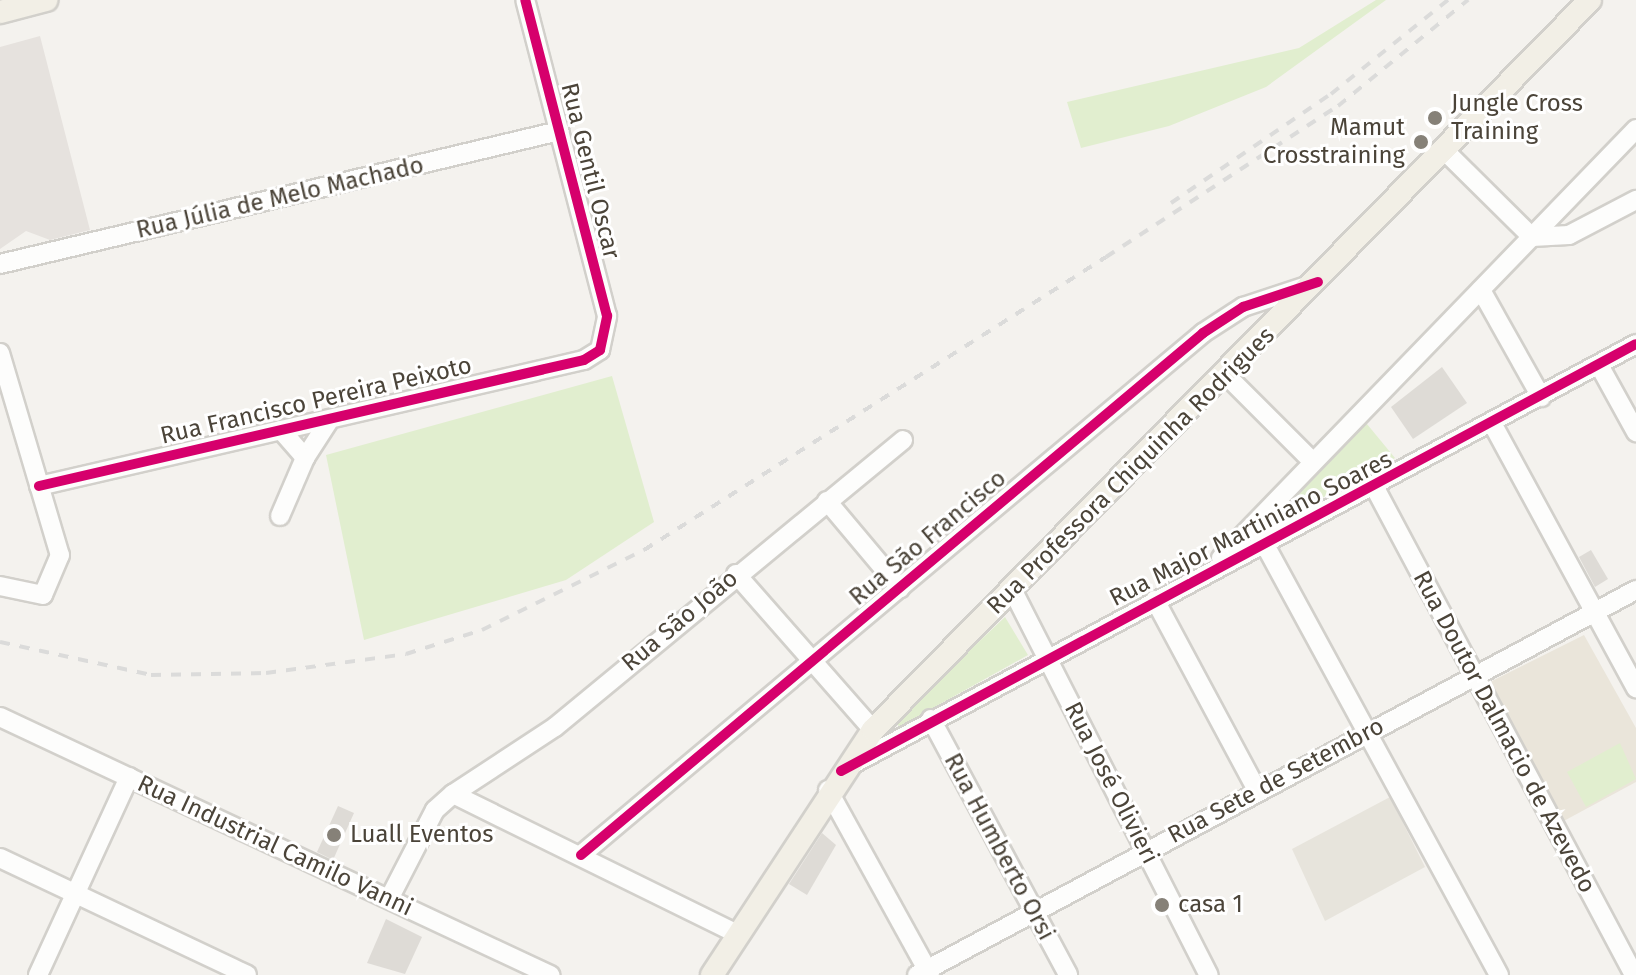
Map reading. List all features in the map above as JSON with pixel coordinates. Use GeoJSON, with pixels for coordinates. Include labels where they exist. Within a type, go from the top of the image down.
{"type":"FeatureCollection","features":[{"type":"Feature","properties":{"kind":"main road"},"geometry":{"type":"LineString","coordinates":[[0,12],[46,0]]}},
{"type":"Feature","properties":{"kind":"main road","name":"Rua Professora Chiquinha Rodrigues"},"geometry":{"type":"LineString","coordinates":[[712,975],[828,790],[873,730],[1446,152],[1590,0]]}},
{"type":"Feature","properties":{"kind":"street","name":"Rua Gentil Oscar"},"geometry":{"type":"LineString","coordinates":[[525,0],[607,316],[600,350]]}},
{"type":"Feature","properties":{"kind":"street"},"geometry":{"type":"LineString","coordinates":[[1214,565],[1252,519],[1310,459],[1481,290],[1636,129]]}},
{"type":"Feature","properties":{"kind":"street","name":"Rua Júlia de Melo Machado"},"geometry":{"type":"LineString","coordinates":[[0,264],[559,131]]}},
{"type":"Feature","properties":{"kind":"street"},"geometry":{"type":"LineString","coordinates":[[1446,152],[1532,237],[1569,235],[1636,200]]}},
{"type":"Feature","properties":{"kind":"street","name":"Rua São Francisco"},"geometry":{"type":"LineString","coordinates":[[581,855],[1203,333],[1243,307],[1318,282]]}},
{"type":"Feature","properties":{"kind":"street"},"geometry":{"type":"LineString","coordinates":[[1481,290],[1541,397]]}},
{"type":"Feature","properties":{"kind":"street","name":"Rua Major Martiniano Soares"},"geometry":{"type":"LineString","coordinates":[[841,771],[1214,565],[1375,488],[1636,344]]}},
{"type":"Feature","properties":{"kind":"street","name":"Rua Francisco Pereira Peixoto"},"geometry":{"type":"LineString","coordinates":[[39,486],[330,419],[600,350]]}},
{"type":"Feature","properties":{"kind":"street"},"geometry":{"type":"LineString","coordinates":[[0,353],[60,555],[43,595],[0,586]]}},
{"type":"Feature","properties":{"kind":"street"},"geometry":{"type":"LineString","coordinates":[[1599,365],[1636,432]]}},
{"type":"Feature","properties":{"kind":"street"},"geometry":{"type":"LineString","coordinates":[[1226,375],[1310,459]]}},
{"type":"Feature","properties":{"kind":"street"},"geometry":{"type":"LineString","coordinates":[[280,516],[305,458],[330,419]]}},
{"type":"Feature","properties":{"kind":"street"},"geometry":{"type":"LineString","coordinates":[[1492,423],[1636,688]]}},
{"type":"Feature","properties":{"kind":"street"},"geometry":{"type":"LineString","coordinates":[[281,430],[305,458]]}},
{"type":"Feature","properties":{"kind":"street","name":"Rua São João"},"geometry":{"type":"LineString","coordinates":[[389,899],[435,810],[453,794],[555,727],[736,574],[903,440]]}},
{"type":"Feature","properties":{"kind":"street","name":"Rua Doutor Dalmacio de Azevedo"},"geometry":{"type":"LineString","coordinates":[[1375,488],[1634,975]]}},
{"type":"Feature","properties":{"kind":"street"},"geometry":{"type":"LineString","coordinates":[[827,501],[900,588]]}},
{"type":"Feature","properties":{"kind":"street"},"geometry":{"type":"LineString","coordinates":[[1252,519],[1499,975]]}},
{"type":"Feature","properties":{"kind":"street"},"geometry":{"type":"LineString","coordinates":[[736,574],[873,730]]}},
{"type":"Feature","properties":{"kind":"street","name":"Rua Sete de Setembro"},"geometry":{"type":"LineString","coordinates":[[925,973],[1257,790],[1475,679],[1636,590]]}},
{"type":"Feature","properties":{"kind":"street","name":"Rua José Olivieri"},"geometry":{"type":"LineString","coordinates":[[1013,591],[1209,975]]}},
{"type":"Feature","properties":{"kind":"street"},"geometry":{"type":"LineString","coordinates":[[1155,600],[1257,790]]}},
{"type":"Feature","properties":{"kind":"street","name":"Rua Industrial Camilo Vanni"},"geometry":{"type":"LineString","coordinates":[[0,717],[550,975]]}},
{"type":"Feature","properties":{"kind":"street","name":"Rua Humberto Orsi"},"geometry":{"type":"LineString","coordinates":[[931,719],[1068,975]]}},
{"type":"Feature","properties":{"kind":"street"},"geometry":{"type":"LineString","coordinates":[[38,975],[129,777]]}},
{"type":"Feature","properties":{"kind":"street"},"geometry":{"type":"LineString","coordinates":[[828,790],[925,973]]}},
{"type":"Feature","properties":{"kind":"street"},"geometry":{"type":"LineString","coordinates":[[453,794],[737,934]]}},
{"type":"Feature","properties":{"kind":"street"},"geometry":{"type":"LineString","coordinates":[[0,858],[247,975]]}},
{"type":"Feature","properties":{"kind":"shaded area"},"geometry":{"type":"Polygon","coordinates":[[[40,36],[90,230],[50,240],[26,231],[0,249],[0,47],[40,36]]]}},
{"type":"Feature","properties":{"kind":"shaded area"},"geometry":{"type":"Polygon","coordinates":[[[1584,635],[1636,728],[1636,782],[1560,823],[1488,683],[1584,635]]]}},
{"type":"Feature","properties":{"kind":"shaded area"},"geometry":{"type":"Polygon","coordinates":[[[1390,797],[1425,867],[1325,921],[1292,849],[1390,797]]]}},
{"type":"Feature","properties":{"kind":"green space"},"geometry":{"type":"Polygon","coordinates":[[[1376,0],[1386,0],[1266,87],[1169,126],[1081,148],[1067,102],[1299,48],[1376,0]]]}},
{"type":"Feature","properties":{"kind":"green space"},"geometry":{"type":"Polygon","coordinates":[[[612,376],[654,522],[566,580],[364,640],[326,455],[612,376]]]}},
{"type":"Feature","properties":{"kind":"green space"},"geometry":{"type":"Polygon","coordinates":[[[1362,418],[1395,458],[1267,528],[1362,418]]]}},
{"type":"Feature","properties":{"kind":"green space"},"geometry":{"type":"Polygon","coordinates":[[[1005,617],[1028,655],[899,727],[896,720],[1005,617]]]}},
{"type":"Feature","properties":{"kind":"green space"},"geometry":{"type":"Polygon","coordinates":[[[1620,743],[1636,779],[1586,807],[1567,772],[1620,743]]]}},
{"type":"Feature","properties":{"kind":"building"},"geometry":{"type":"Polygon","coordinates":[[[1442,367],[1467,403],[1413,439],[1391,407],[1442,367]]]}},
{"type":"Feature","properties":{"kind":"building"},"geometry":{"type":"Polygon","coordinates":[[[1591,550],[1608,579],[1595,587],[1579,557],[1591,550]]]}},
{"type":"Feature","properties":{"kind":"building","name":"Luall Eventos"},"geometry":{"type":"Polygon","coordinates":[[[338,806],[354,813],[333,860],[317,852],[338,806]]]}},
{"type":"Feature","properties":{"kind":"building"},"geometry":{"type":"Polygon","coordinates":[[[822,833],[836,845],[807,895],[789,884],[822,833]]]}},
{"type":"Feature","properties":{"kind":"building"},"geometry":{"type":"Polygon","coordinates":[[[386,919],[422,937],[405,974],[367,963],[386,919]]]}},
{"type":"Feature","properties":{"kind":"railway"},"geometry":{"type":"LineString","coordinates":[[1171,203],[1331,94],[1448,0]]}},
{"type":"Feature","properties":{"kind":"railway"},"geometry":{"type":"LineString","coordinates":[[0,642],[151,675],[266,673],[406,654],[482,630],[644,550],[1106,257],[1338,106],[1468,0]]}},
{"type":"Feature","properties":{"kind":"cycle path"},"geometry":{"type":"LineString","coordinates":[[39,486],[584,360],[600,350],[607,316],[525,0]]}},
{"type":"Feature","properties":{"kind":"cycle path"},"geometry":{"type":"LineString","coordinates":[[581,855],[1203,333],[1243,307],[1318,282]]}},
{"type":"Feature","properties":{"kind":"cycle path"},"geometry":{"type":"LineString","coordinates":[[841,771],[1636,344]]}},
{"type":"Feature","properties":{"kind":"place","name":"Jungle Cross Training"},"geometry":{"type":"Point","coordinates":[1435,118]}},
{"type":"Feature","properties":{"kind":"place","name":"Mamut Crosstraining"},"geometry":{"type":"Point","coordinates":[1421,142]}},
{"type":"Feature","properties":{"kind":"place","name":"Luall Eventos"},"geometry":{"type":"Point","coordinates":[334,835]}},
{"type":"Feature","properties":{"kind":"place","name":"casa 1"},"geometry":{"type":"Point","coordinates":[1162,905]}}]}
